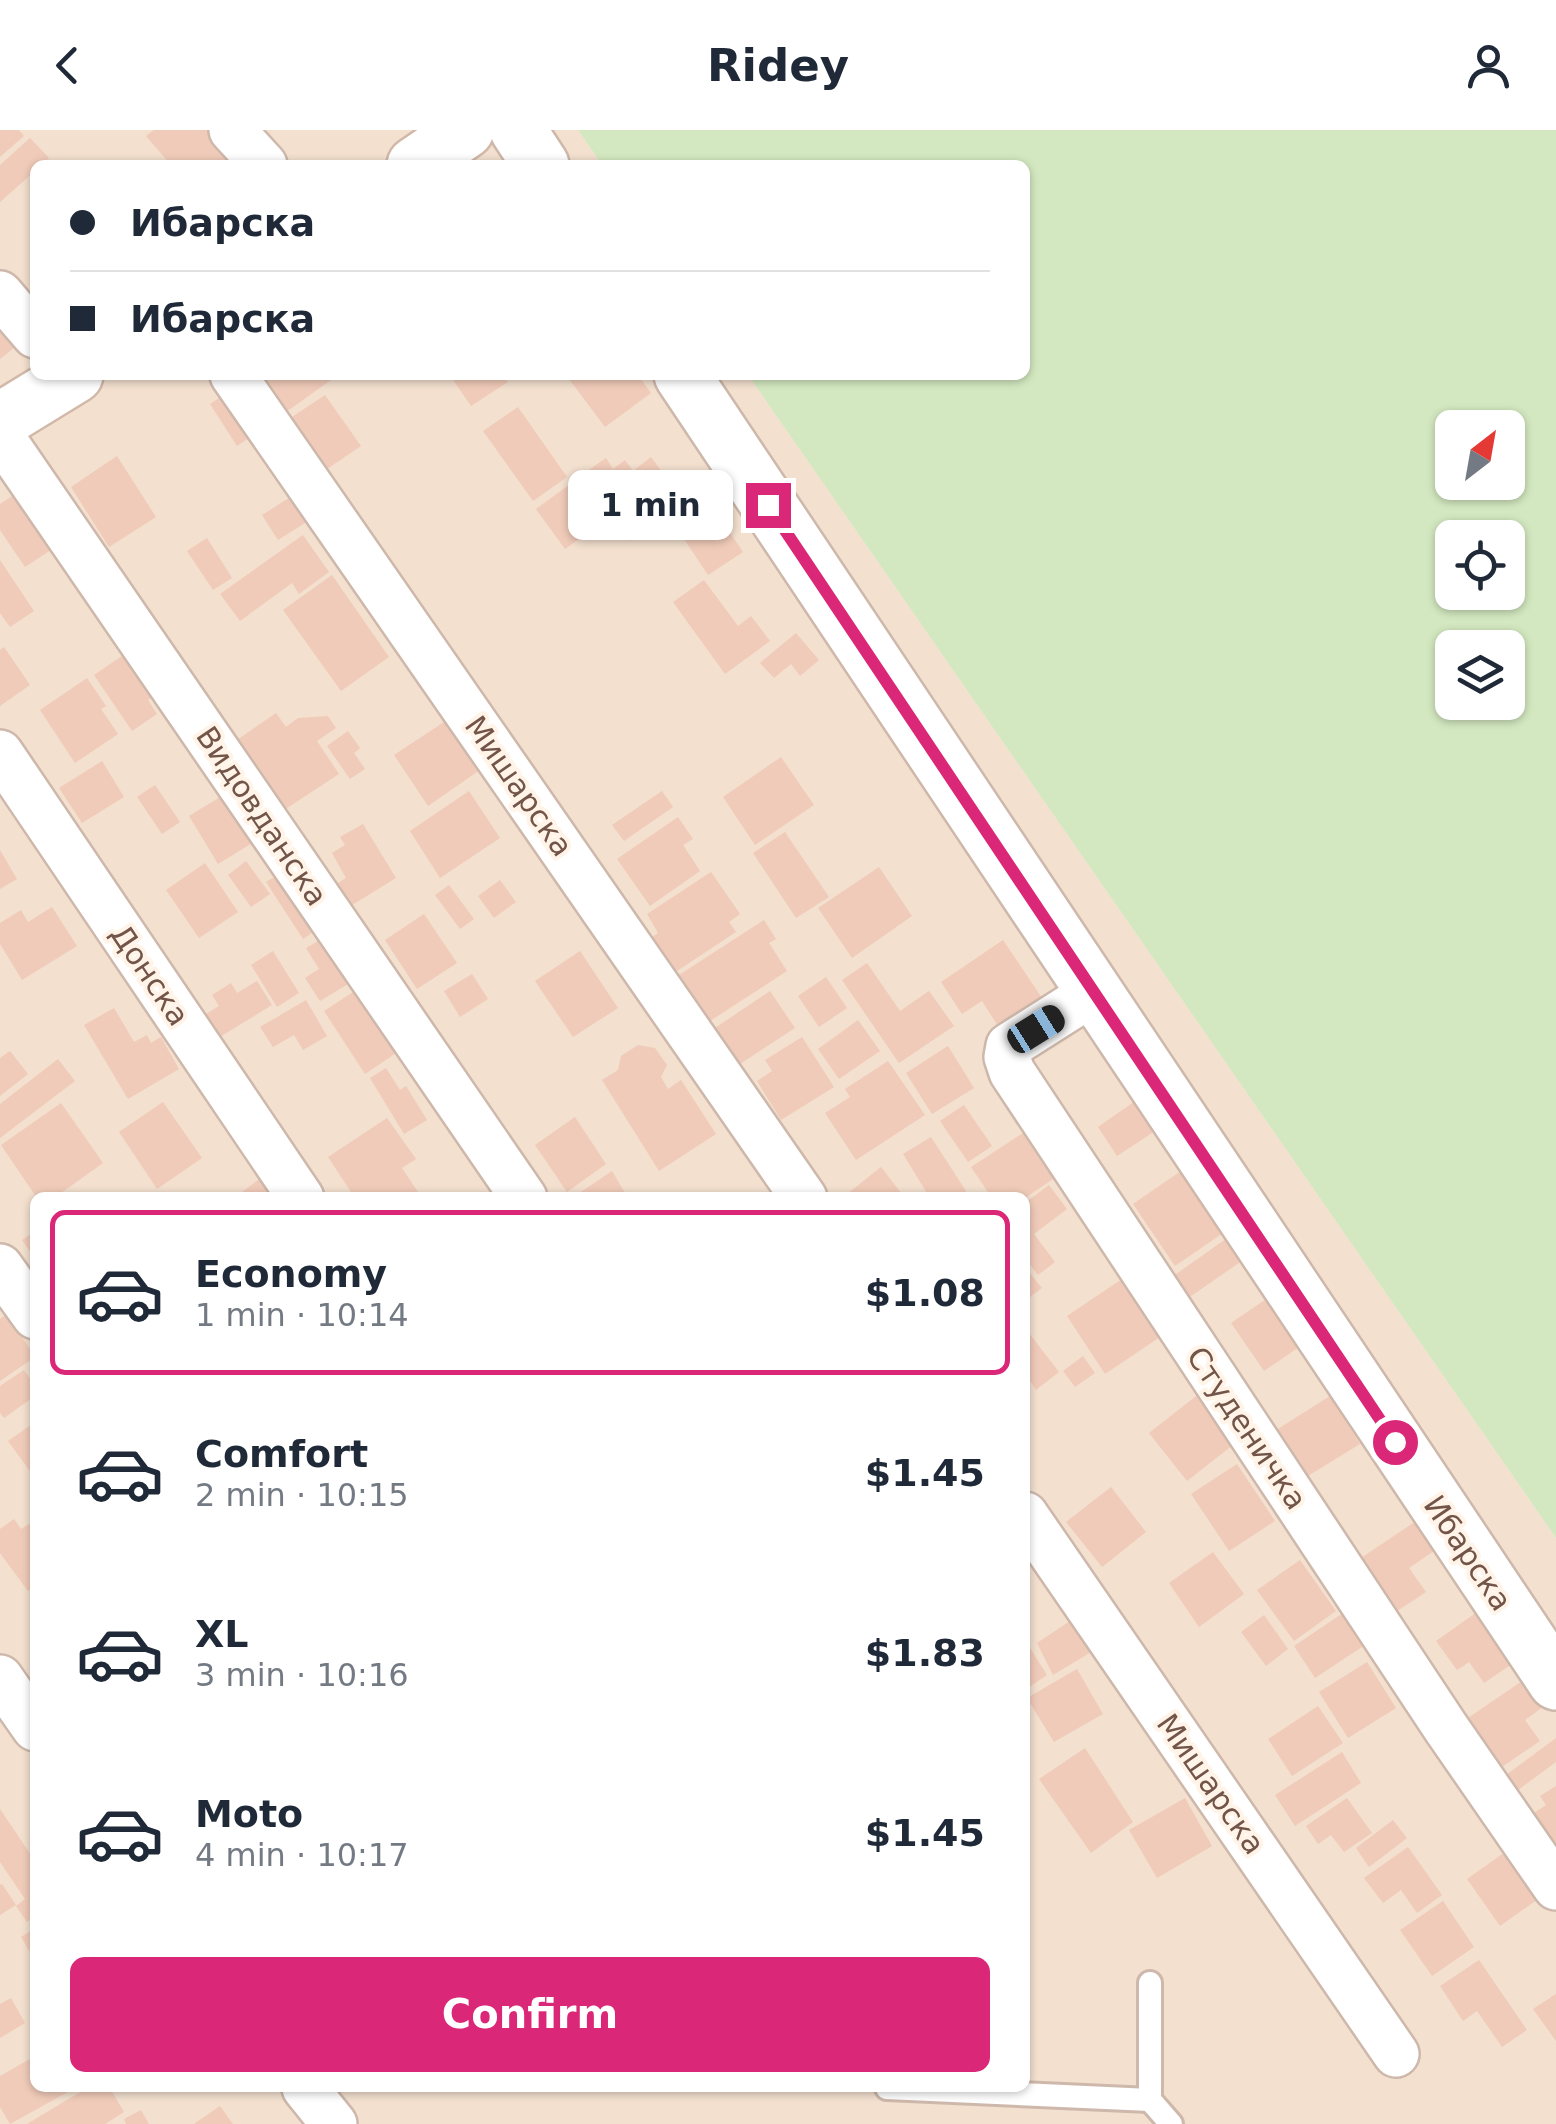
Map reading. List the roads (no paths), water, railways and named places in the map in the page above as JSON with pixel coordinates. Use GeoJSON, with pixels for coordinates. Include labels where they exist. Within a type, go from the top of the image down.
{"type":"FeatureCollection","features":[{"type":"Feature","properties":{"kind":"street"},"geometry":{"type":"LineString","coordinates":[[232,130],[259,160]]}},
{"type":"Feature","properties":{"kind":"street"},"geometry":{"type":"LineString","coordinates":[[422,160],[466,130]]}},
{"type":"Feature","properties":{"kind":"street"},"geometry":{"type":"LineString","coordinates":[[518,130],[538,160]]}},
{"type":"Feature","properties":{"kind":"street"},"geometry":{"type":"LineString","coordinates":[[0,294],[30,328]]}},
{"type":"Feature","properties":{"kind":"street"},"geometry":{"type":"LineString","coordinates":[[0,421],[66,380]]}},
{"type":"Feature","properties":{"kind":"street","name":"Мишарска"},"geometry":{"type":"LineString","coordinates":[[236,380],[800,1192]]}},
{"type":"Feature","properties":{"kind":"street","name":"Ибарска"},"geometry":{"type":"LineString","coordinates":[[685,380],[1556,1682]]}},
{"type":"Feature","properties":{"kind":"street","name":"Видовданска"},"geometry":{"type":"LineString","coordinates":[[0,435],[520,1192]]}},
{"type":"Feature","properties":{"kind":"street","name":"Донска"},"geometry":{"type":"LineString","coordinates":[[0,753],[297,1192]]}},
{"type":"Feature","properties":{"kind":"street","name":"Студеничка"},"geometry":{"type":"LineString","coordinates":[[1094,992],[1010,1046],[1007,1057],[1012,1072],[1446,1728],[1556,1887]]}},
{"type":"Feature","properties":{"kind":"street"},"geometry":{"type":"LineString","coordinates":[[0,1267],[30,1309]]}},
{"type":"Feature","properties":{"kind":"street","name":"Мишарска"},"geometry":{"type":"LineString","coordinates":[[1030,1523],[1396,2054]]}},
{"type":"Feature","properties":{"kind":"street"},"geometry":{"type":"LineString","coordinates":[[0,1678],[30,1721]]}},
{"type":"Feature","properties":{"kind":"street"},"geometry":{"type":"LineString","coordinates":[[308,2092],[334,2124]]}},
{"type":"Feature","properties":{"kind":"lane"},"geometry":{"type":"LineString","coordinates":[[1150,1983],[1150,2100],[1171,2124]]}},
{"type":"Feature","properties":{"kind":"lane"},"geometry":{"type":"LineString","coordinates":[[975,2092],[1150,2100]]}}]}
